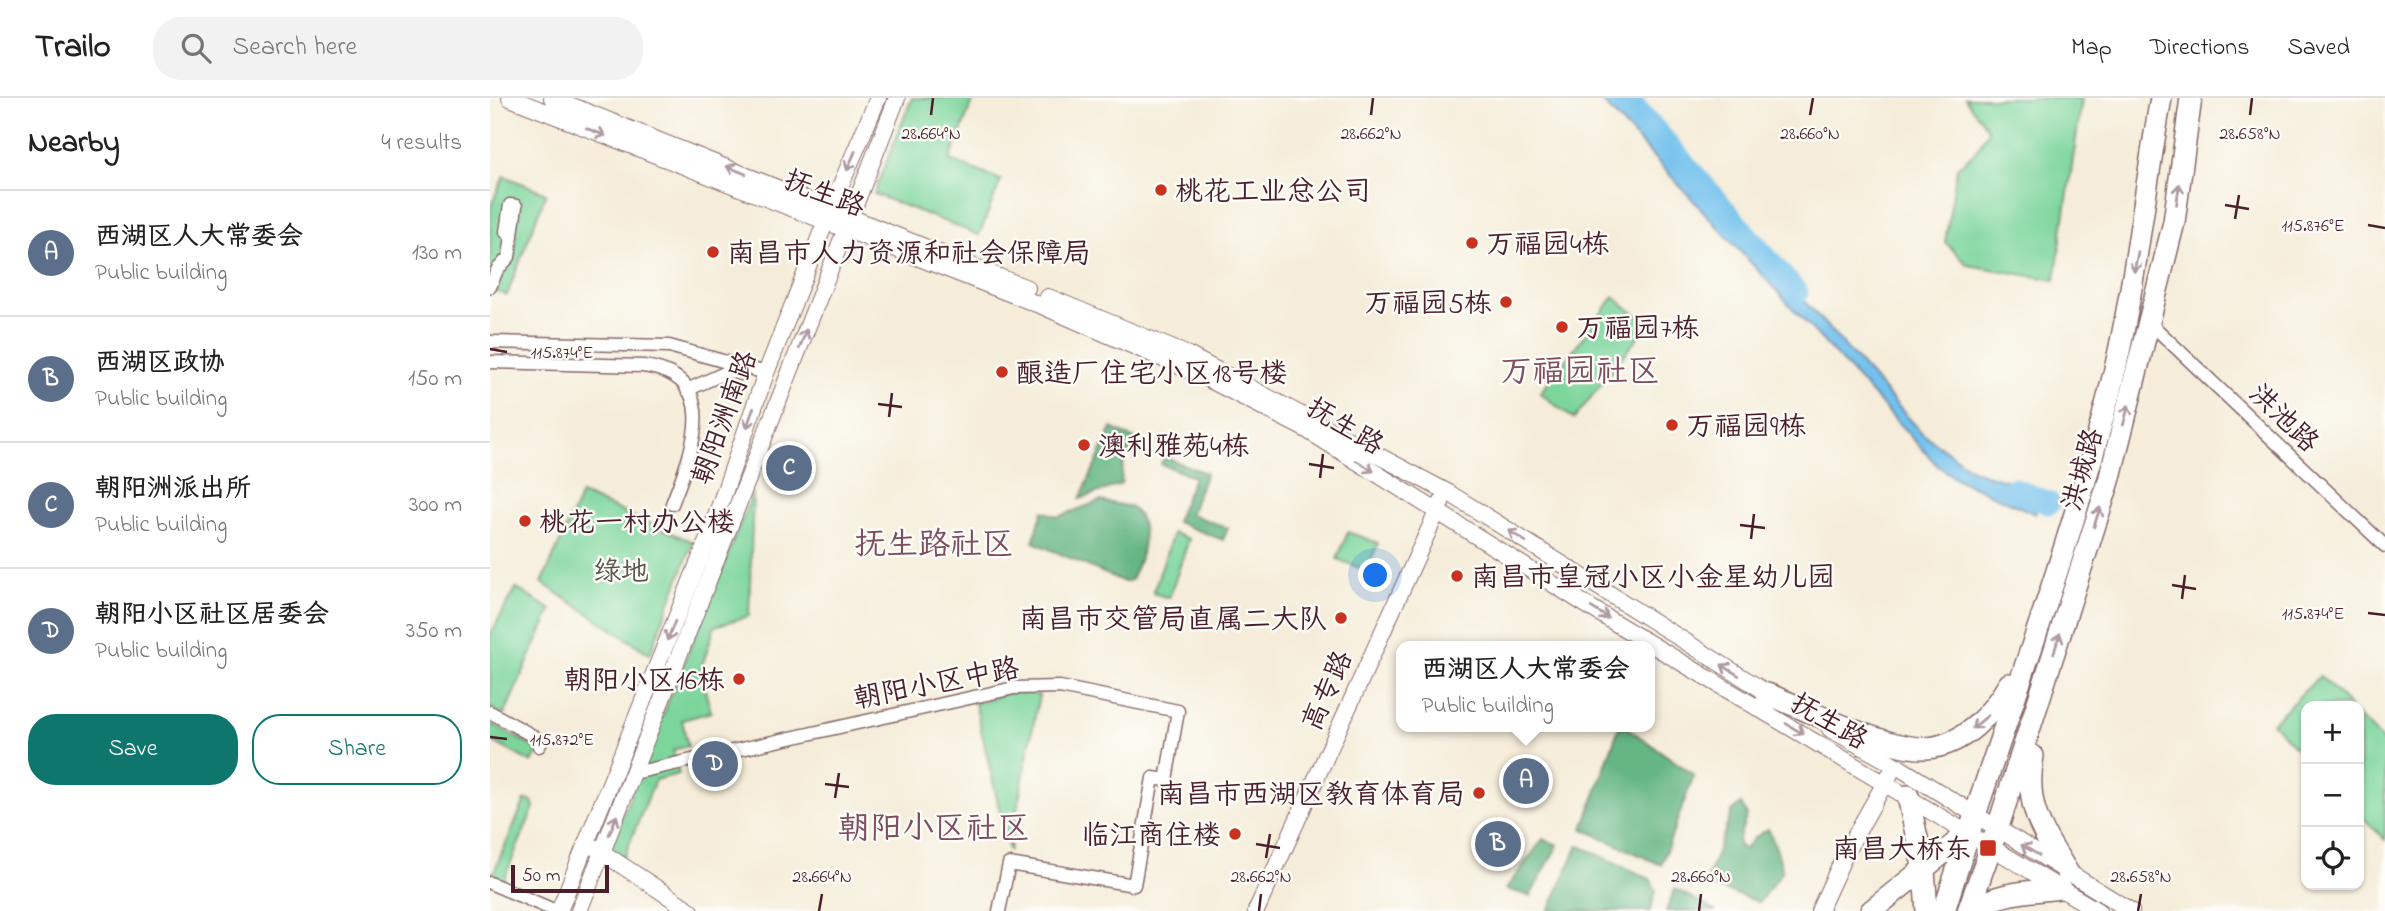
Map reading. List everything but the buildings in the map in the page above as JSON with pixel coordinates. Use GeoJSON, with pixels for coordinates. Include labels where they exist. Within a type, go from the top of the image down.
{"type":"FeatureCollection","features":[{"type":"Feature","properties":{"kind":"highway","name":"洪城路"},"geometry":{"type":"LineString","coordinates":[[1944,911],[2086,476],[2116,364],[2142,231],[2161,98]]}},
{"type":"Feature","properties":{"kind":"highway","name":"洪城路"},"geometry":{"type":"LineString","coordinates":[[1968,911],[1994,839],[2109,481],[2174,222],[2191,98]]}},
{"type":"Feature","properties":{"kind":"highway"},"geometry":{"type":"LineString","coordinates":[[1767,694],[1886,741],[1928,748],[1975,727],[1993,710],[2031,645]]}},
{"type":"Feature","properties":{"kind":"highway"},"geometry":{"type":"LineString","coordinates":[[1968,911],[1985,900],[2064,881],[2033,811],[2028,782],[2046,680]]}},
{"type":"Feature","properties":{"kind":"highway"},"geometry":{"type":"LineString","coordinates":[[1908,796],[1924,871],[1927,911]]}},
{"type":"Feature","properties":{"kind":"highway"},"geometry":{"type":"LineString","coordinates":[[1871,911],[1924,871],[1971,824]]}},
{"type":"Feature","properties":{"kind":"main road","name":"抚生路"},"geometry":{"type":"LineString","coordinates":[[510,98],[828,214],[1188,355],[1449,493],[1767,694],[1895,765],[1994,839],[2064,881],[2123,909]]}},
{"type":"Feature","properties":{"kind":"main road","name":"抚生路"},"geometry":{"type":"LineString","coordinates":[[552,98],[828,214]]}},
{"type":"Feature","properties":{"kind":"main road","name":"朝阳洲南路"},"geometry":{"type":"LineString","coordinates":[[557,911],[709,536],[765,377],[828,214],[878,98]]}},
{"type":"Feature","properties":{"kind":"main road","name":"朝阳洲南路"},"geometry":{"type":"LineString","coordinates":[[579,911],[897,98]]}},
{"type":"Feature","properties":{"kind":"main road","name":"抚生路"},"geometry":{"type":"LineString","coordinates":[[849,222],[1202,376],[1307,430],[1641,641]]}},
{"type":"Feature","properties":{"kind":"main road","name":"高专路"},"geometry":{"type":"LineString","coordinates":[[1256,911],[1435,510],[1449,493]]}},
{"type":"Feature","properties":{"kind":"main road","name":"抚生路"},"geometry":{"type":"LineString","coordinates":[[1655,649],[1908,796],[1971,824]]}},
{"type":"Feature","properties":{"kind":"main road"},"geometry":{"type":"LineString","coordinates":[[1819,911],[1847,850],[1895,765]]}},
{"type":"Feature","properties":{"kind":"main road"},"geometry":{"type":"LineString","coordinates":[[587,842],[691,911]]}},
{"type":"Feature","properties":{"kind":"main road","name":"抚生路"},"geometry":{"type":"LineString","coordinates":[[2064,881],[2098,911]]}},
{"type":"Feature","properties":{"kind":"street"},"geometry":{"type":"LineString","coordinates":[[490,287],[497,270],[509,257],[510,236]]}},
{"type":"Feature","properties":{"kind":"street","name":"洪池路"},"geometry":{"type":"LineString","coordinates":[[2150,323],[2385,546]]}},
{"type":"Feature","properties":{"kind":"street"},"geometry":{"type":"LineString","coordinates":[[490,342],[669,346],[765,377]]}},
{"type":"Feature","properties":{"kind":"street"},"geometry":{"type":"LineString","coordinates":[[490,362],[643,366],[665,369],[687,390],[698,422],[694,446],[672,504]]}},
{"type":"Feature","properties":{"kind":"street"},"geometry":{"type":"LineString","coordinates":[[687,390],[729,371],[765,377]]}},
{"type":"Feature","properties":{"kind":"street","name":"朝阳小区中路"},"geometry":{"type":"LineString","coordinates":[[634,773],[1014,688],[1060,687],[1178,711],[1166,780],[1153,778],[1134,885],[1009,864],[999,911]]}},
{"type":"Feature","properties":{"kind":"street"},"geometry":{"type":"LineString","coordinates":[[490,712],[542,741],[540,746],[490,719]]}},
{"type":"Feature","properties":{"kind":"street"},"geometry":{"type":"LineString","coordinates":[[490,883],[557,911]]}},
{"type":"Feature","properties":{"kind":"green space"},"geometry":{"type":"Polygon","coordinates":[[[912,98],[974,98],[950,160],[1001,180],[979,235],[874,194],[912,98]]]}},
{"type":"Feature","properties":{"kind":"green space"},"geometry":{"type":"Polygon","coordinates":[[[1965,98],[2082,98],[2055,280],[1968,265],[1945,242],[1957,168],[1977,150],[1988,131],[1965,98]]]}},
{"type":"Feature","properties":{"kind":"green space"},"geometry":{"type":"Polygon","coordinates":[[[504,176],[546,193],[507,295],[490,289],[490,208],[504,176]]]}},
{"type":"Feature","properties":{"kind":"green space"},"geometry":{"type":"Polygon","coordinates":[[[1614,297],[1648,324],[1574,419],[1540,393],[1614,297]]]}},
{"type":"Feature","properties":{"kind":"green space"},"geometry":{"type":"Polygon","coordinates":[[[1112,428],[1141,442],[1126,454],[1121,484],[1080,499],[1112,428]]]}},
{"type":"Feature","properties":{"kind":"green space"},"geometry":{"type":"Polygon","coordinates":[[[1164,457],[1206,473],[1190,514],[1228,528],[1223,540],[1176,522],[1194,477],[1161,464],[1164,457]]]}},
{"type":"Feature","properties":{"kind":"green space"},"geometry":{"type":"Polygon","coordinates":[[[753,492],[749,616],[715,626],[700,672],[711,712],[682,720],[688,746],[673,750],[679,774],[655,780],[624,857],[608,851],[753,492]]]}},
{"type":"Feature","properties":{"kind":"green space","name":"绿地"},"geometry":{"type":"Polygon","coordinates":[[[581,494],[693,542],[650,654],[542,583],[581,494]]]}},
{"type":"Feature","properties":{"kind":"green space"},"geometry":{"type":"Polygon","coordinates":[[[1100,501],[1131,507],[1142,523],[1142,552],[1131,580],[1124,582],[1033,542],[1043,511],[1058,517],[1100,501]]]}},
{"type":"Feature","properties":{"kind":"green space"},"geometry":{"type":"Polygon","coordinates":[[[1348,532],[1378,543],[1367,571],[1337,559],[1348,532]]]}},
{"type":"Feature","properties":{"kind":"green space"},"geometry":{"type":"Polygon","coordinates":[[[1173,533],[1189,539],[1169,598],[1153,593],[1173,533]]]}},
{"type":"Feature","properties":{"kind":"green space"},"geometry":{"type":"Polygon","coordinates":[[[516,588],[551,610],[504,715],[490,708],[490,635],[516,588]]]}},
{"type":"Feature","properties":{"kind":"green space"},"geometry":{"type":"Polygon","coordinates":[[[2320,676],[2345,701],[2301,701],[2301,754],[2272,723],[2320,676]]]}},
{"type":"Feature","properties":{"kind":"green space"},"geometry":{"type":"Polygon","coordinates":[[[1013,691],[1039,695],[1009,851],[975,703],[1013,691]]]}},
{"type":"Feature","properties":{"kind":"green space"},"geometry":{"type":"Polygon","coordinates":[[[2364,721],[2385,743],[2385,840],[2364,818],[2364,721]]]}},
{"type":"Feature","properties":{"kind":"green space"},"geometry":{"type":"Polygon","coordinates":[[[490,723],[539,750],[532,763],[490,740],[490,723]]]}},
{"type":"Feature","properties":{"kind":"green space"},"geometry":{"type":"Polygon","coordinates":[[[1617,732],[1633,732],[1694,775],[1661,865],[1583,829],[1617,732]]]}},
{"type":"Feature","properties":{"kind":"green space"},"geometry":{"type":"Polygon","coordinates":[[[525,800],[532,801],[534,807],[502,884],[492,879],[492,876],[525,800]]]}},
{"type":"Feature","properties":{"kind":"green space"},"geometry":{"type":"Polygon","coordinates":[[[1741,804],[1747,815],[1738,840],[1739,847],[1745,849],[1753,839],[1768,829],[1782,872],[1759,902],[1705,884],[1732,812],[1741,804]]]}},
{"type":"Feature","properties":{"kind":"green space"},"geometry":{"type":"Polygon","coordinates":[[[1543,839],[1558,845],[1530,896],[1506,889],[1543,839]]]}},
{"type":"Feature","properties":{"kind":"green space"},"geometry":{"type":"Polygon","coordinates":[[[1578,845],[1650,879],[1656,891],[1650,911],[1549,911],[1578,845]]]}},
{"type":"Feature","properties":{"kind":"green space"},"geometry":{"type":"Polygon","coordinates":[[[1675,889],[1716,911],[1666,911],[1675,889]]]}},
{"type":"Feature","properties":{"kind":"water"},"geometry":{"type":"Polygon","coordinates":[[[1599,98],[1623,98],[1923,434],[1973,470],[2042,492],[2035,514],[1957,479],[1938,466],[1599,98]]]}},
{"type":"Feature","properties":{"kind":"waterway"},"geometry":{"type":"LineString","coordinates":[[1627,98],[1797,293]]}},
{"type":"Feature","properties":{"kind":"waterway"},"geometry":{"type":"LineString","coordinates":[[2013,489],[2049,503]]}},
{"type":"Feature","properties":{"kind":"place","name":"桃花工业总公司"},"geometry":{"type":"Point","coordinates":[1161,190]}},
{"type":"Feature","properties":{"kind":"place","name":"万福园4栋"},"geometry":{"type":"Point","coordinates":[1472,243]}},
{"type":"Feature","properties":{"kind":"place","name":"南昌市人力资源和社会保障局"},"geometry":{"type":"Point","coordinates":[713,252]}},
{"type":"Feature","properties":{"kind":"place","name":"万福园5栋"},"geometry":{"type":"Point","coordinates":[1506,302]}},
{"type":"Feature","properties":{"kind":"place","name":"万福园7栋"},"geometry":{"type":"Point","coordinates":[1562,327]}},
{"type":"Feature","properties":{"kind":"place","name":"酿造厂住宅小区18号楼"},"geometry":{"type":"Point","coordinates":[1002,372]}},
{"type":"Feature","properties":{"kind":"place","name":"万福园9栋"},"geometry":{"type":"Point","coordinates":[1672,425]}},
{"type":"Feature","properties":{"kind":"place","name":"澳利雅苑4栋"},"geometry":{"type":"Point","coordinates":[1084,445]}},
{"type":"Feature","properties":{"kind":"place","name":"朝阳洲派出所"},"geometry":{"type":"Point","coordinates":[789,468]}},
{"type":"Feature","properties":{"kind":"place","name":"桃花一村办公楼"},"geometry":{"type":"Point","coordinates":[525,521]}},
{"type":"Feature","properties":{"kind":"place","name":"南昌市皇冠小区小金星幼儿园"},"geometry":{"type":"Point","coordinates":[1457,576]}},
{"type":"Feature","properties":{"kind":"place","name":"南昌市交管局直属二大队"},"geometry":{"type":"Point","coordinates":[1341,618]}},
{"type":"Feature","properties":{"kind":"place","name":"朝阳小区16栋"},"geometry":{"type":"Point","coordinates":[739,679]}},
{"type":"Feature","properties":{"kind":"place","name":"朝阳小区社区居委会"},"geometry":{"type":"Point","coordinates":[715,764]}},
{"type":"Feature","properties":{"kind":"place","name":"西湖区人大常委会"},"geometry":{"type":"Point","coordinates":[1526,781]}},
{"type":"Feature","properties":{"kind":"place","name":"南昌市西湖区教育体育局"},"geometry":{"type":"Point","coordinates":[1479,793]}},
{"type":"Feature","properties":{"kind":"place","name":"临江商住楼"},"geometry":{"type":"Point","coordinates":[1235,834]}},
{"type":"Feature","properties":{"kind":"place","name":"西湖区政协"},"geometry":{"type":"Point","coordinates":[1498,844]}},
{"type":"Feature","properties":{"kind":"place","name":"南昌大桥东"},"geometry":{"type":"Point","coordinates":[1988,848]}},
{"type":"Feature","properties":{"kind":"district","name":"万福园社区"},"geometry":{"type":"Point","coordinates":[1580,370]}},
{"type":"Feature","properties":{"kind":"district","name":"抚生路社区"},"geometry":{"type":"Point","coordinates":[934,543]}},
{"type":"Feature","properties":{"kind":"district","name":"朝阳小区社区"},"geometry":{"type":"Point","coordinates":[934,827]}}]}
